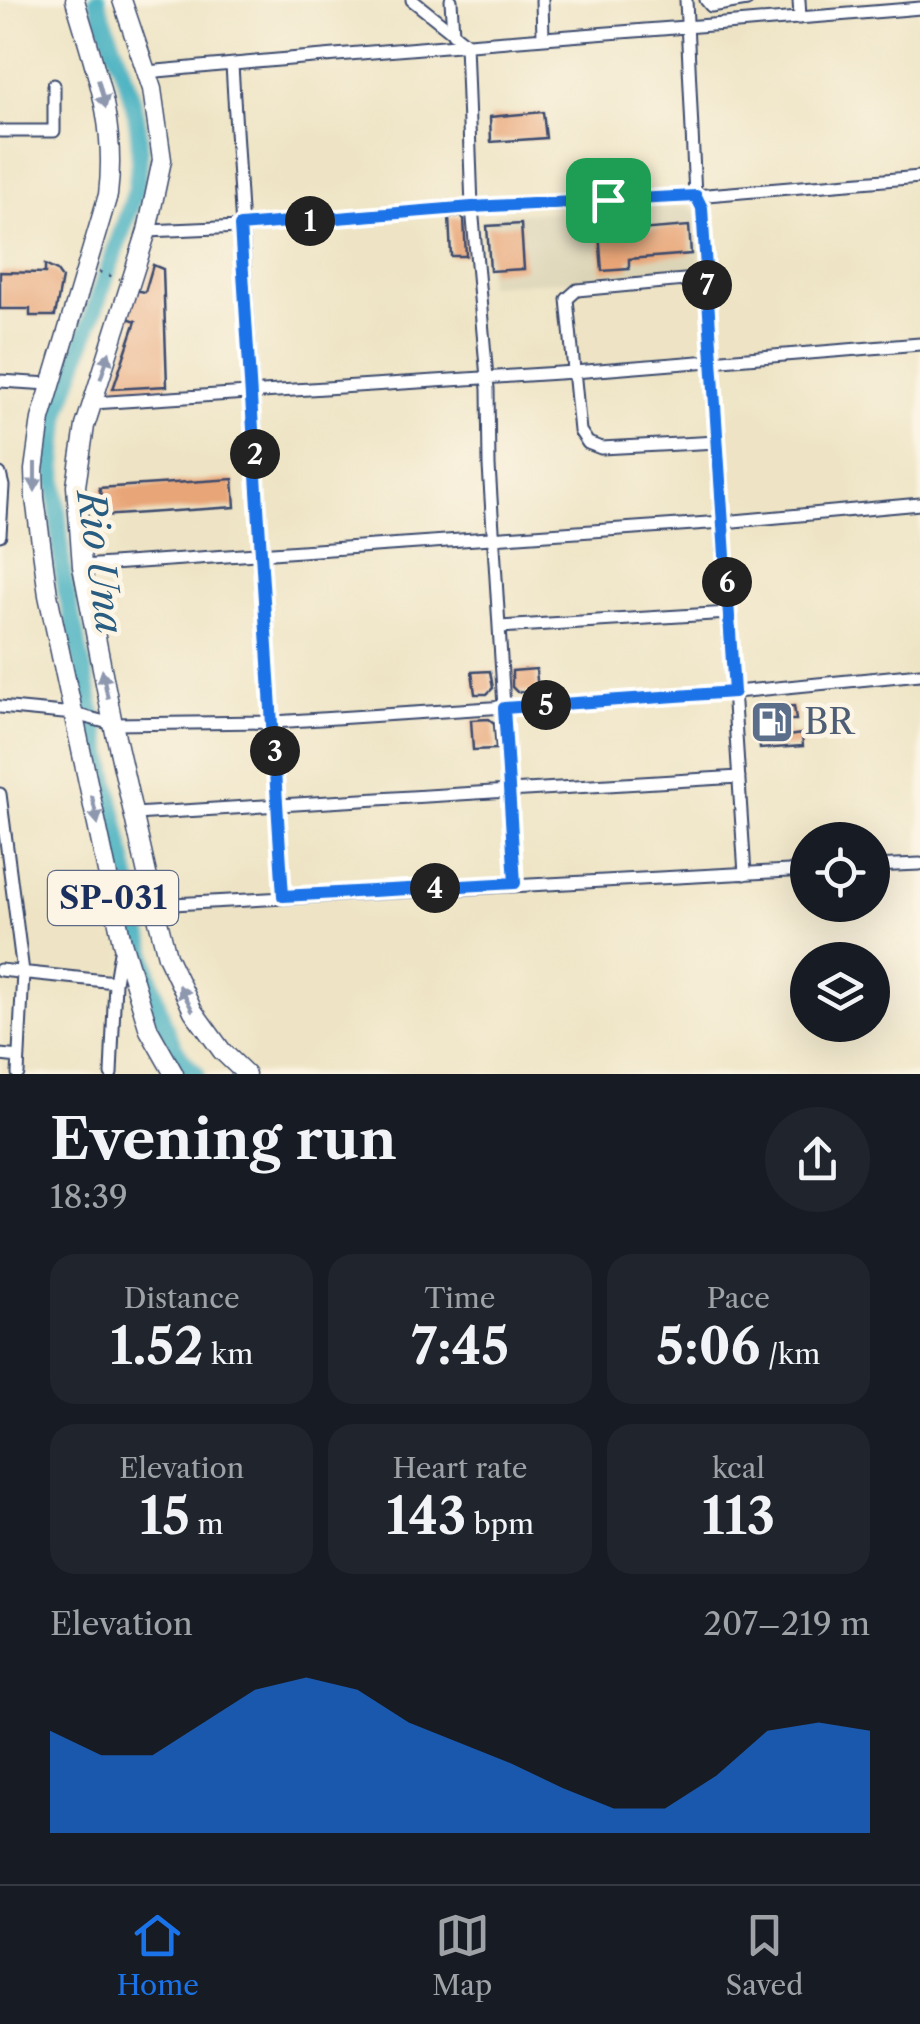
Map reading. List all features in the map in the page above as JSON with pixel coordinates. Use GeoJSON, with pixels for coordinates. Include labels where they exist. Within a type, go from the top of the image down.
{"type":"FeatureCollection","features":[{"type":"Feature","properties":{"kind":"highway","name":"SP-031"},"geometry":{"type":"LineString","coordinates":[[74,0],[104,100],[113,158],[108,195],[50,384],[37,440],[35,498],[48,596],[80,716],[122,942],[149,1030],[174,1074]]}},
{"type":"Feature","properties":{"kind":"highway","name":"SP-031"},"geometry":{"type":"LineString","coordinates":[[122,0],[147,72],[157,112],[162,160],[147,231],[79,456],[76,486],[82,566],[110,723],[168,956],[192,1011],[222,1051],[246,1074]]}},
{"type":"Feature","properties":{"kind":"street"},"geometry":{"type":"LineString","coordinates":[[412,0],[466,43]]}},
{"type":"Feature","properties":{"kind":"street"},"geometry":{"type":"LineString","coordinates":[[451,0],[453,34]]}},
{"type":"Feature","properties":{"kind":"street"},"geometry":{"type":"LineString","coordinates":[[542,0],[543,38]]}},
{"type":"Feature","properties":{"kind":"street"},"geometry":{"type":"LineString","coordinates":[[686,0],[696,196],[702,208],[745,874]]}},
{"type":"Feature","properties":{"kind":"street"},"geometry":{"type":"LineString","coordinates":[[706,0],[712,6],[747,0]]}},
{"type":"Feature","properties":{"kind":"street"},"geometry":{"type":"LineString","coordinates":[[799,0],[800,18]]}},
{"type":"Feature","properties":{"kind":"street"},"geometry":{"type":"LineString","coordinates":[[147,72],[800,18],[869,6],[920,8]]}},
{"type":"Feature","properties":{"kind":"street"},"geometry":{"type":"LineString","coordinates":[[466,43],[472,207],[487,377],[515,883]]}},
{"type":"Feature","properties":{"kind":"street"},"geometry":{"type":"LineString","coordinates":[[232,65],[283,896]]}},
{"type":"Feature","properties":{"kind":"street"},"geometry":{"type":"LineString","coordinates":[[0,131],[54,130],[54,85]]}},
{"type":"Feature","properties":{"kind":"street"},"geometry":{"type":"LineString","coordinates":[[147,231],[472,207],[696,196],[920,176]]}},
{"type":"Feature","properties":{"kind":"street"},"geometry":{"type":"LineString","coordinates":[[706,278],[572,292],[567,298],[580,430],[588,444],[601,448],[718,442]]}},
{"type":"Feature","properties":{"kind":"street"},"geometry":{"type":"LineString","coordinates":[[93,402],[252,395],[920,344]]}},
{"type":"Feature","properties":{"kind":"street"},"geometry":{"type":"LineString","coordinates":[[0,380],[50,384]]}},
{"type":"Feature","properties":{"kind":"street"},"geometry":{"type":"LineString","coordinates":[[0,474],[0,535]]}},
{"type":"Feature","properties":{"kind":"street"},"geometry":{"type":"LineString","coordinates":[[82,566],[723,522],[920,504]]}},
{"type":"Feature","properties":{"kind":"street"},"geometry":{"type":"LineString","coordinates":[[499,627],[729,613]]}},
{"type":"Feature","properties":{"kind":"street"},"geometry":{"type":"LineString","coordinates":[[0,707],[110,723],[274,722],[734,692],[920,674]]}},
{"type":"Feature","properties":{"kind":"street"},"geometry":{"type":"LineString","coordinates":[[134,814],[739,778]]}},
{"type":"Feature","properties":{"kind":"street"},"geometry":{"type":"LineString","coordinates":[[0,794],[5,876],[23,972],[18,1074]]}},
{"type":"Feature","properties":{"kind":"street"},"geometry":{"type":"LineString","coordinates":[[890,865],[920,864]]}},
{"type":"Feature","properties":{"kind":"street"},"geometry":{"type":"LineString","coordinates":[[154,904],[790,871]]}},
{"type":"Feature","properties":{"kind":"street"},"geometry":{"type":"LineString","coordinates":[[111,1074],[115,982],[122,942]]}},
{"type":"Feature","properties":{"kind":"street"},"geometry":{"type":"LineString","coordinates":[[0,970],[115,982]]}},
{"type":"Feature","properties":{"kind":"street"},"geometry":{"type":"LineString","coordinates":[[0,1056],[19,1057]]}},
{"type":"Feature","properties":{"kind":"path"},"geometry":{"type":"LineString","coordinates":[[94,270],[114,277]]}},
{"type":"Feature","properties":{"kind":"shaded area"},"geometry":{"type":"Polygon","coordinates":[[[688,206],[697,214],[698,270],[488,285],[485,222],[497,214],[688,206]]]}},
{"type":"Feature","properties":{"kind":"building"},"geometry":{"type":"Polygon","coordinates":[[[543,112],[546,138],[491,142],[490,117],[543,112]]]}},
{"type":"Feature","properties":{"kind":"building"},"geometry":{"type":"Polygon","coordinates":[[[461,216],[466,256],[451,256],[449,217],[461,216]]]}},
{"type":"Feature","properties":{"kind":"building"},"geometry":{"type":"Polygon","coordinates":[[[625,219],[626,231],[689,226],[691,254],[629,259],[629,269],[602,271],[598,221],[625,219]]]}},
{"type":"Feature","properties":{"kind":"building"},"geometry":{"type":"Polygon","coordinates":[[[521,224],[524,269],[490,271],[487,226],[521,224]]]}},
{"type":"Feature","properties":{"kind":"building"},"geometry":{"type":"Polygon","coordinates":[[[45,265],[62,278],[55,316],[30,316],[30,309],[0,309],[0,272],[45,273],[45,265]]]}},
{"type":"Feature","properties":{"kind":"building"},"geometry":{"type":"Polygon","coordinates":[[[153,265],[163,269],[167,386],[113,389],[136,321],[125,317],[135,290],[145,292],[153,265]]]}},
{"type":"Feature","properties":{"kind":"building"},"geometry":{"type":"Polygon","coordinates":[[[233,479],[235,507],[101,516],[103,501],[99,488],[233,479]]]}},
{"type":"Feature","properties":{"kind":"building"},"geometry":{"type":"Polygon","coordinates":[[[536,669],[538,692],[517,692],[512,687],[512,671],[536,669]]]}},
{"type":"Feature","properties":{"kind":"building"},"geometry":{"type":"Polygon","coordinates":[[[490,671],[493,688],[487,694],[475,694],[472,672],[490,671]]]}},
{"type":"Feature","properties":{"kind":"building","name":"BR"},"geometry":{"type":"Polygon","coordinates":[[[794,706],[796,720],[787,720],[789,735],[765,737],[764,724],[756,725],[754,709],[794,706]]]}},
{"type":"Feature","properties":{"kind":"building"},"geometry":{"type":"Polygon","coordinates":[[[489,719],[494,723],[496,749],[473,750],[471,720],[489,719]]]}},
{"type":"Feature","properties":{"kind":"building"},"geometry":{"type":"Polygon","coordinates":[[[802,734],[803,746],[760,749],[759,736],[766,739],[802,734]]]}},
{"type":"Feature","properties":{"kind":"waterway","name":"Rio Una"},"geometry":{"type":"LineString","coordinates":[[97,0],[133,103],[139,157],[136,191],[59,411],[54,467],[63,576],[149,975],[171,1041],[196,1074]]}},
{"type":"Feature","properties":{"kind":"place","name":"BR"},"geometry":{"type":"Point","coordinates":[772,722]}},
{"type":"Feature","properties":{"kind":"route"},"geometry":{"type":"LineString","coordinates":[[696,196],[702,208],[734,692],[504,708],[515,883],[283,896],[240,226],[608,200],[696,196]]}}]}
